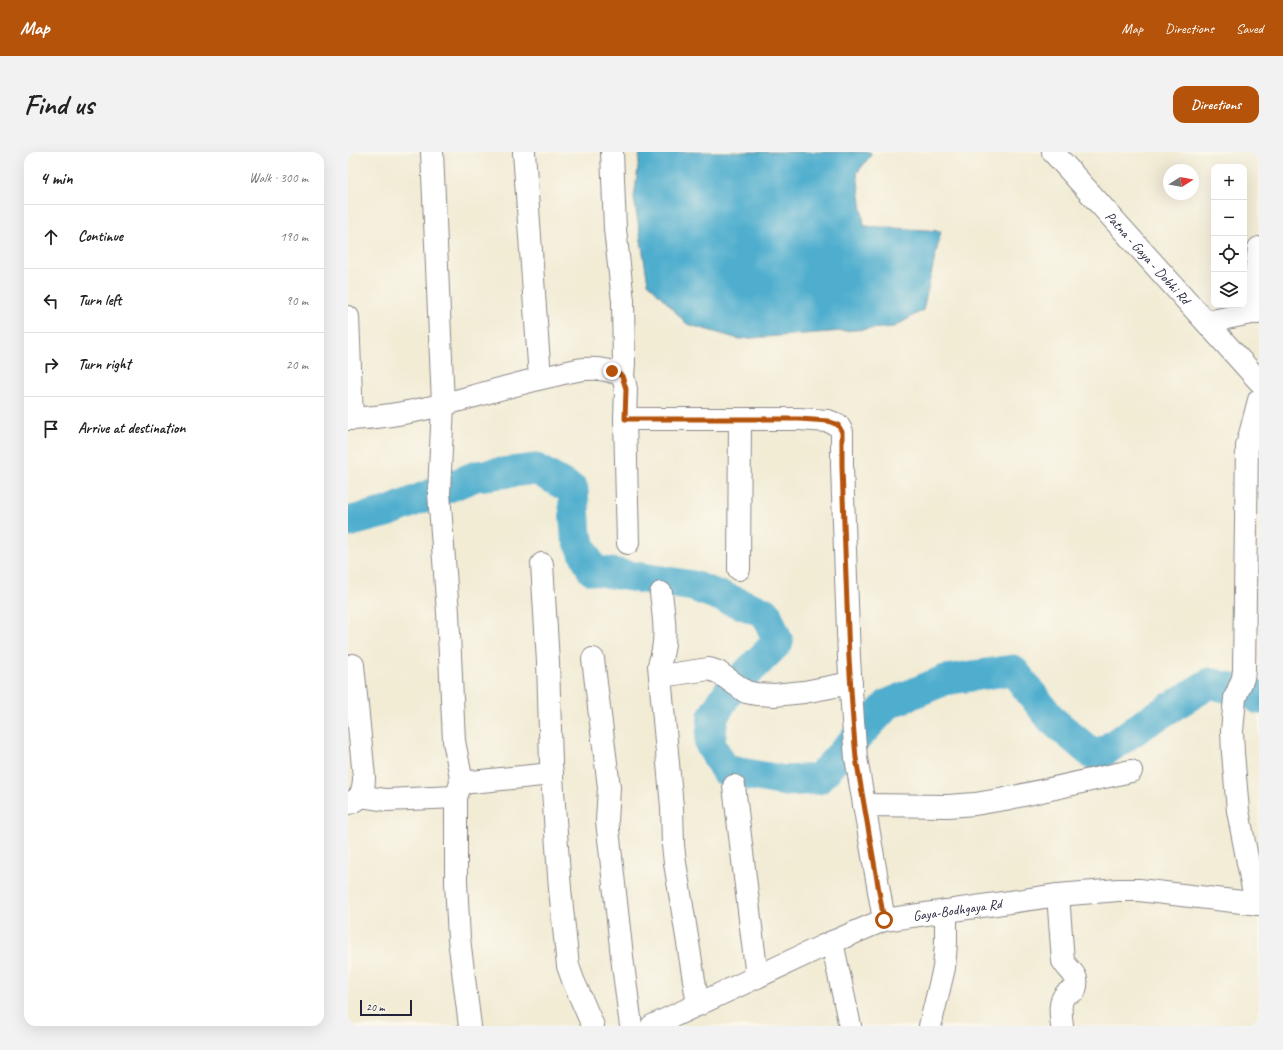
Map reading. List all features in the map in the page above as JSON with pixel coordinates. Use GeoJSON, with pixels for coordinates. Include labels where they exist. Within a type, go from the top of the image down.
{"type":"FeatureCollection","features":[{"type":"Feature","properties":{"kind":"street"},"geometry":{"type":"LineString","coordinates":[[432,152],[443,404],[440,493],[448,607],[454,741],[460,772],[458,790],[456,875],[464,985],[470,1026]]}},
{"type":"Feature","properties":{"kind":"street"},"geometry":{"type":"LineString","coordinates":[[524,152],[540,378]]}},
{"type":"Feature","properties":{"kind":"street"},"geometry":{"type":"LineString","coordinates":[[612,152],[616,229],[623,301],[624,363],[622,376],[626,389],[625,419],[628,543]]}},
{"type":"Feature","properties":{"kind":"street","name":"Patna - Gaya - Dobhi Rd"},"geometry":{"type":"LineString","coordinates":[[1053,152],[1259,381]]}},
{"type":"Feature","properties":{"kind":"street"},"geometry":{"type":"LineString","coordinates":[[1207,322],[1255,313],[1259,248]]}},
{"type":"Feature","properties":{"kind":"street"},"geometry":{"type":"LineString","coordinates":[[348,317],[350,419],[378,417],[443,404],[540,378],[583,369],[612,371],[622,376]]}},
{"type":"Feature","properties":{"kind":"street"},"geometry":{"type":"LineString","coordinates":[[1257,904],[1241,832],[1235,790],[1232,731],[1239,688],[1244,670],[1247,446],[1259,400]]}},
{"type":"Feature","properties":{"kind":"street"},"geometry":{"type":"LineString","coordinates":[[625,419],[799,419],[828,421],[838,425],[842,432],[842,488],[856,758],[884,920]]}},
{"type":"Feature","properties":{"kind":"street"},"geometry":{"type":"LineString","coordinates":[[739,569],[740,419]]}},
{"type":"Feature","properties":{"kind":"street"},"geometry":{"type":"LineString","coordinates":[[542,564],[548,662],[552,774],[560,889],[568,966],[572,980],[593,1026]]}},
{"type":"Feature","properties":{"kind":"street"},"geometry":{"type":"LineString","coordinates":[[661,593],[665,636],[664,649],[659,665],[672,807],[672,845],[698,1005]]}},
{"type":"Feature","properties":{"kind":"street"},"geometry":{"type":"LineString","coordinates":[[593,658],[609,787],[606,821],[623,965],[632,1026]]}},
{"type":"Feature","properties":{"kind":"street"},"geometry":{"type":"LineString","coordinates":[[354,665],[364,789],[354,800]]}},
{"type":"Feature","properties":{"kind":"street"},"geometry":{"type":"LineString","coordinates":[[660,676],[709,669],[718,672],[737,686],[756,694],[787,695],[851,683]]}},
{"type":"Feature","properties":{"kind":"street"},"geometry":{"type":"LineString","coordinates":[[864,805],[941,806],[975,804],[1005,799],[1131,771]]}},
{"type":"Feature","properties":{"kind":"street"},"geometry":{"type":"LineString","coordinates":[[354,800],[386,800],[458,790],[552,774]]}},
{"type":"Feature","properties":{"kind":"street"},"geometry":{"type":"LineString","coordinates":[[734,786],[757,977]]}},
{"type":"Feature","properties":{"kind":"street","name":"Gaya-Bodhgaya Rd"},"geometry":{"type":"LineString","coordinates":[[652,1026],[832,942],[884,920],[1058,895],[1118,890],[1140,890],[1257,904]]}},
{"type":"Feature","properties":{"kind":"street"},"geometry":{"type":"LineString","coordinates":[[1058,895],[1063,961],[1076,976],[1077,983],[1075,990],[1065,994],[1060,1007],[1062,1026]]}},
{"type":"Feature","properties":{"kind":"street"},"geometry":{"type":"LineString","coordinates":[[930,1026],[944,968],[946,911]]}},
{"type":"Feature","properties":{"kind":"street"},"geometry":{"type":"LineString","coordinates":[[832,942],[850,1026]]}},
{"type":"Feature","properties":{"kind":"water"},"geometry":{"type":"Polygon","coordinates":[[[640,152],[870,152],[871,155],[857,173],[864,226],[941,231],[923,310],[894,327],[739,339],[687,324],[648,283],[634,198],[640,152]]]}},
{"type":"Feature","properties":{"kind":"waterway"},"geometry":{"type":"LineString","coordinates":[[348,522],[390,511],[476,476],[536,469],[573,490],[576,535],[592,570],[693,586],[766,613],[778,642],[729,691],[713,716],[710,744],[725,770],[785,781],[818,779],[888,704],[945,680],[1013,670],[1052,720],[1096,757],[1147,722],[1210,683],[1258,696],[1259,699]]}},
{"type":"Feature","properties":{"kind":"route"},"geometry":{"type":"LineString","coordinates":[[612,371],[622,376],[626,389],[625,419],[799,419],[828,421],[838,425],[842,432],[849,658],[856,758],[884,920]]}}]}
